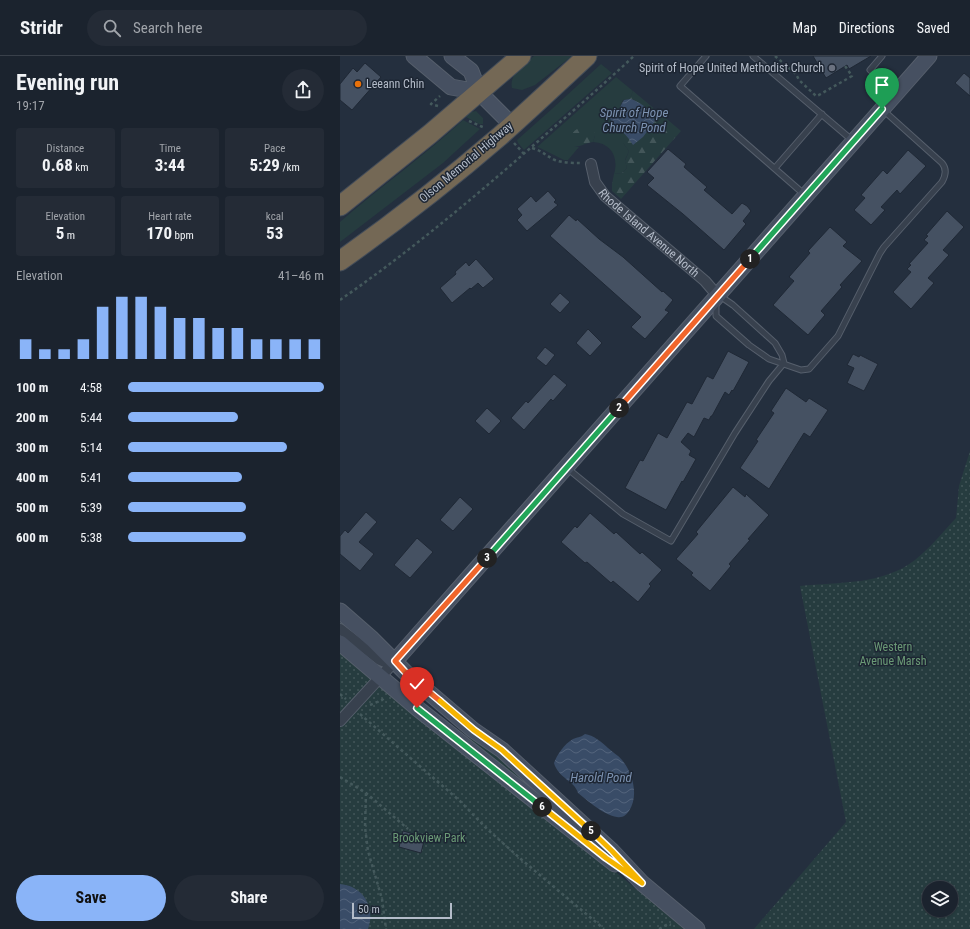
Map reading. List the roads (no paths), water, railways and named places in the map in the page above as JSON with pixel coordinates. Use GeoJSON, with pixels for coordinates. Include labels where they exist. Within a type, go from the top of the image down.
{"type":"FeatureCollection","features":[{"type":"Feature","properties":{"kind":"highway"},"geometry":{"type":"LineString","coordinates":[[340,206],[430,134],[521,56]]}},
{"type":"Feature","properties":{"kind":"highway","name":"Olson Memorial Highway"},"geometry":{"type":"LineString","coordinates":[[340,262],[470,161],[512,125],[587,56]]}},
{"type":"Feature","properties":{"kind":"street"},"geometry":{"type":"LineString","coordinates":[[414,56],[451,87],[479,92]]}},
{"type":"Feature","properties":{"kind":"street"},"geometry":{"type":"LineString","coordinates":[[452,56],[471,71],[479,92],[512,125]]}},
{"type":"Feature","properties":{"kind":"street"},"geometry":{"type":"LineString","coordinates":[[340,721],[567,468],[717,295],[929,56]]}},
{"type":"Feature","properties":{"kind":"street","name":"Rhode Island Avenue North"},"geometry":{"type":"LineString","coordinates":[[591,164],[595,182],[605,196],[705,281],[717,295]]}},
{"type":"Feature","properties":{"kind":"street"},"geometry":{"type":"LineString","coordinates":[[340,611],[395,661],[406,673],[469,726],[508,755],[612,851],[642,883]]}},
{"type":"Feature","properties":{"kind":"street"},"geometry":{"type":"LineString","coordinates":[[340,629],[380,660],[388,663],[395,661]]}},
{"type":"Feature","properties":{"kind":"street"},"geometry":{"type":"LineString","coordinates":[[340,643],[423,712],[600,854],[642,883],[697,929]]}},
{"type":"Feature","properties":{"kind":"lane"},"geometry":{"type":"LineString","coordinates":[[706,56],[680,86],[806,195]]}},
{"type":"Feature","properties":{"kind":"lane"},"geometry":{"type":"LineString","coordinates":[[753,56],[853,141]]}},
{"type":"Feature","properties":{"kind":"lane"},"geometry":{"type":"LineString","coordinates":[[882,56],[870,70],[896,93]]}},
{"type":"Feature","properties":{"kind":"lane"},"geometry":{"type":"LineString","coordinates":[[784,363],[782,355],[775,343],[729,301],[717,295],[716,316],[762,355],[769,359],[801,370],[809,369],[833,344],[843,329],[880,253],[934,192],[945,178],[946,174],[944,165],[882,109]]}},
{"type":"Feature","properties":{"kind":"lane"},"geometry":{"type":"LineString","coordinates":[[775,168],[822,114]]}},
{"type":"Feature","properties":{"kind":"lane"},"geometry":{"type":"LineString","coordinates":[[567,468],[623,514],[671,542],[710,472],[769,381],[784,363]]}},
{"type":"Feature","properties":{"kind":"water","name":"Spirit of Hope Church Pond"},"geometry":{"type":"Polygon","coordinates":[[[630,99],[645,107],[652,114],[655,121],[643,137],[633,145],[620,130],[613,127],[610,118],[615,117],[624,100],[630,99]]]}},
{"type":"Feature","properties":{"kind":"water","name":"Harold Pond"},"geometry":{"type":"Polygon","coordinates":[[[585,734],[597,739],[619,757],[629,771],[632,778],[634,799],[629,811],[623,817],[607,814],[591,804],[578,793],[574,785],[556,768],[554,763],[564,747],[573,739],[585,734]]]}},
{"type":"Feature","properties":{"kind":"water"},"geometry":{"type":"Polygon","coordinates":[[[340,884],[355,889],[366,899],[370,913],[368,929],[340,929],[340,884]]]}},
{"type":"Feature","properties":{"kind":"place","name":"Spirit of Hope United Methodist Church"},"geometry":{"type":"Point","coordinates":[832,68]}},
{"type":"Feature","properties":{"kind":"place","name":"Leeann Chin"},"geometry":{"type":"Point","coordinates":[358,84]}},
{"type":"Feature","properties":{"kind":"park label","name":"Western Avenue Marsh"},"geometry":{"type":"Point","coordinates":[893,654]}},
{"type":"Feature","properties":{"kind":"park label","name":"Brookview Park"},"geometry":{"type":"Point","coordinates":[429,838]}}]}
